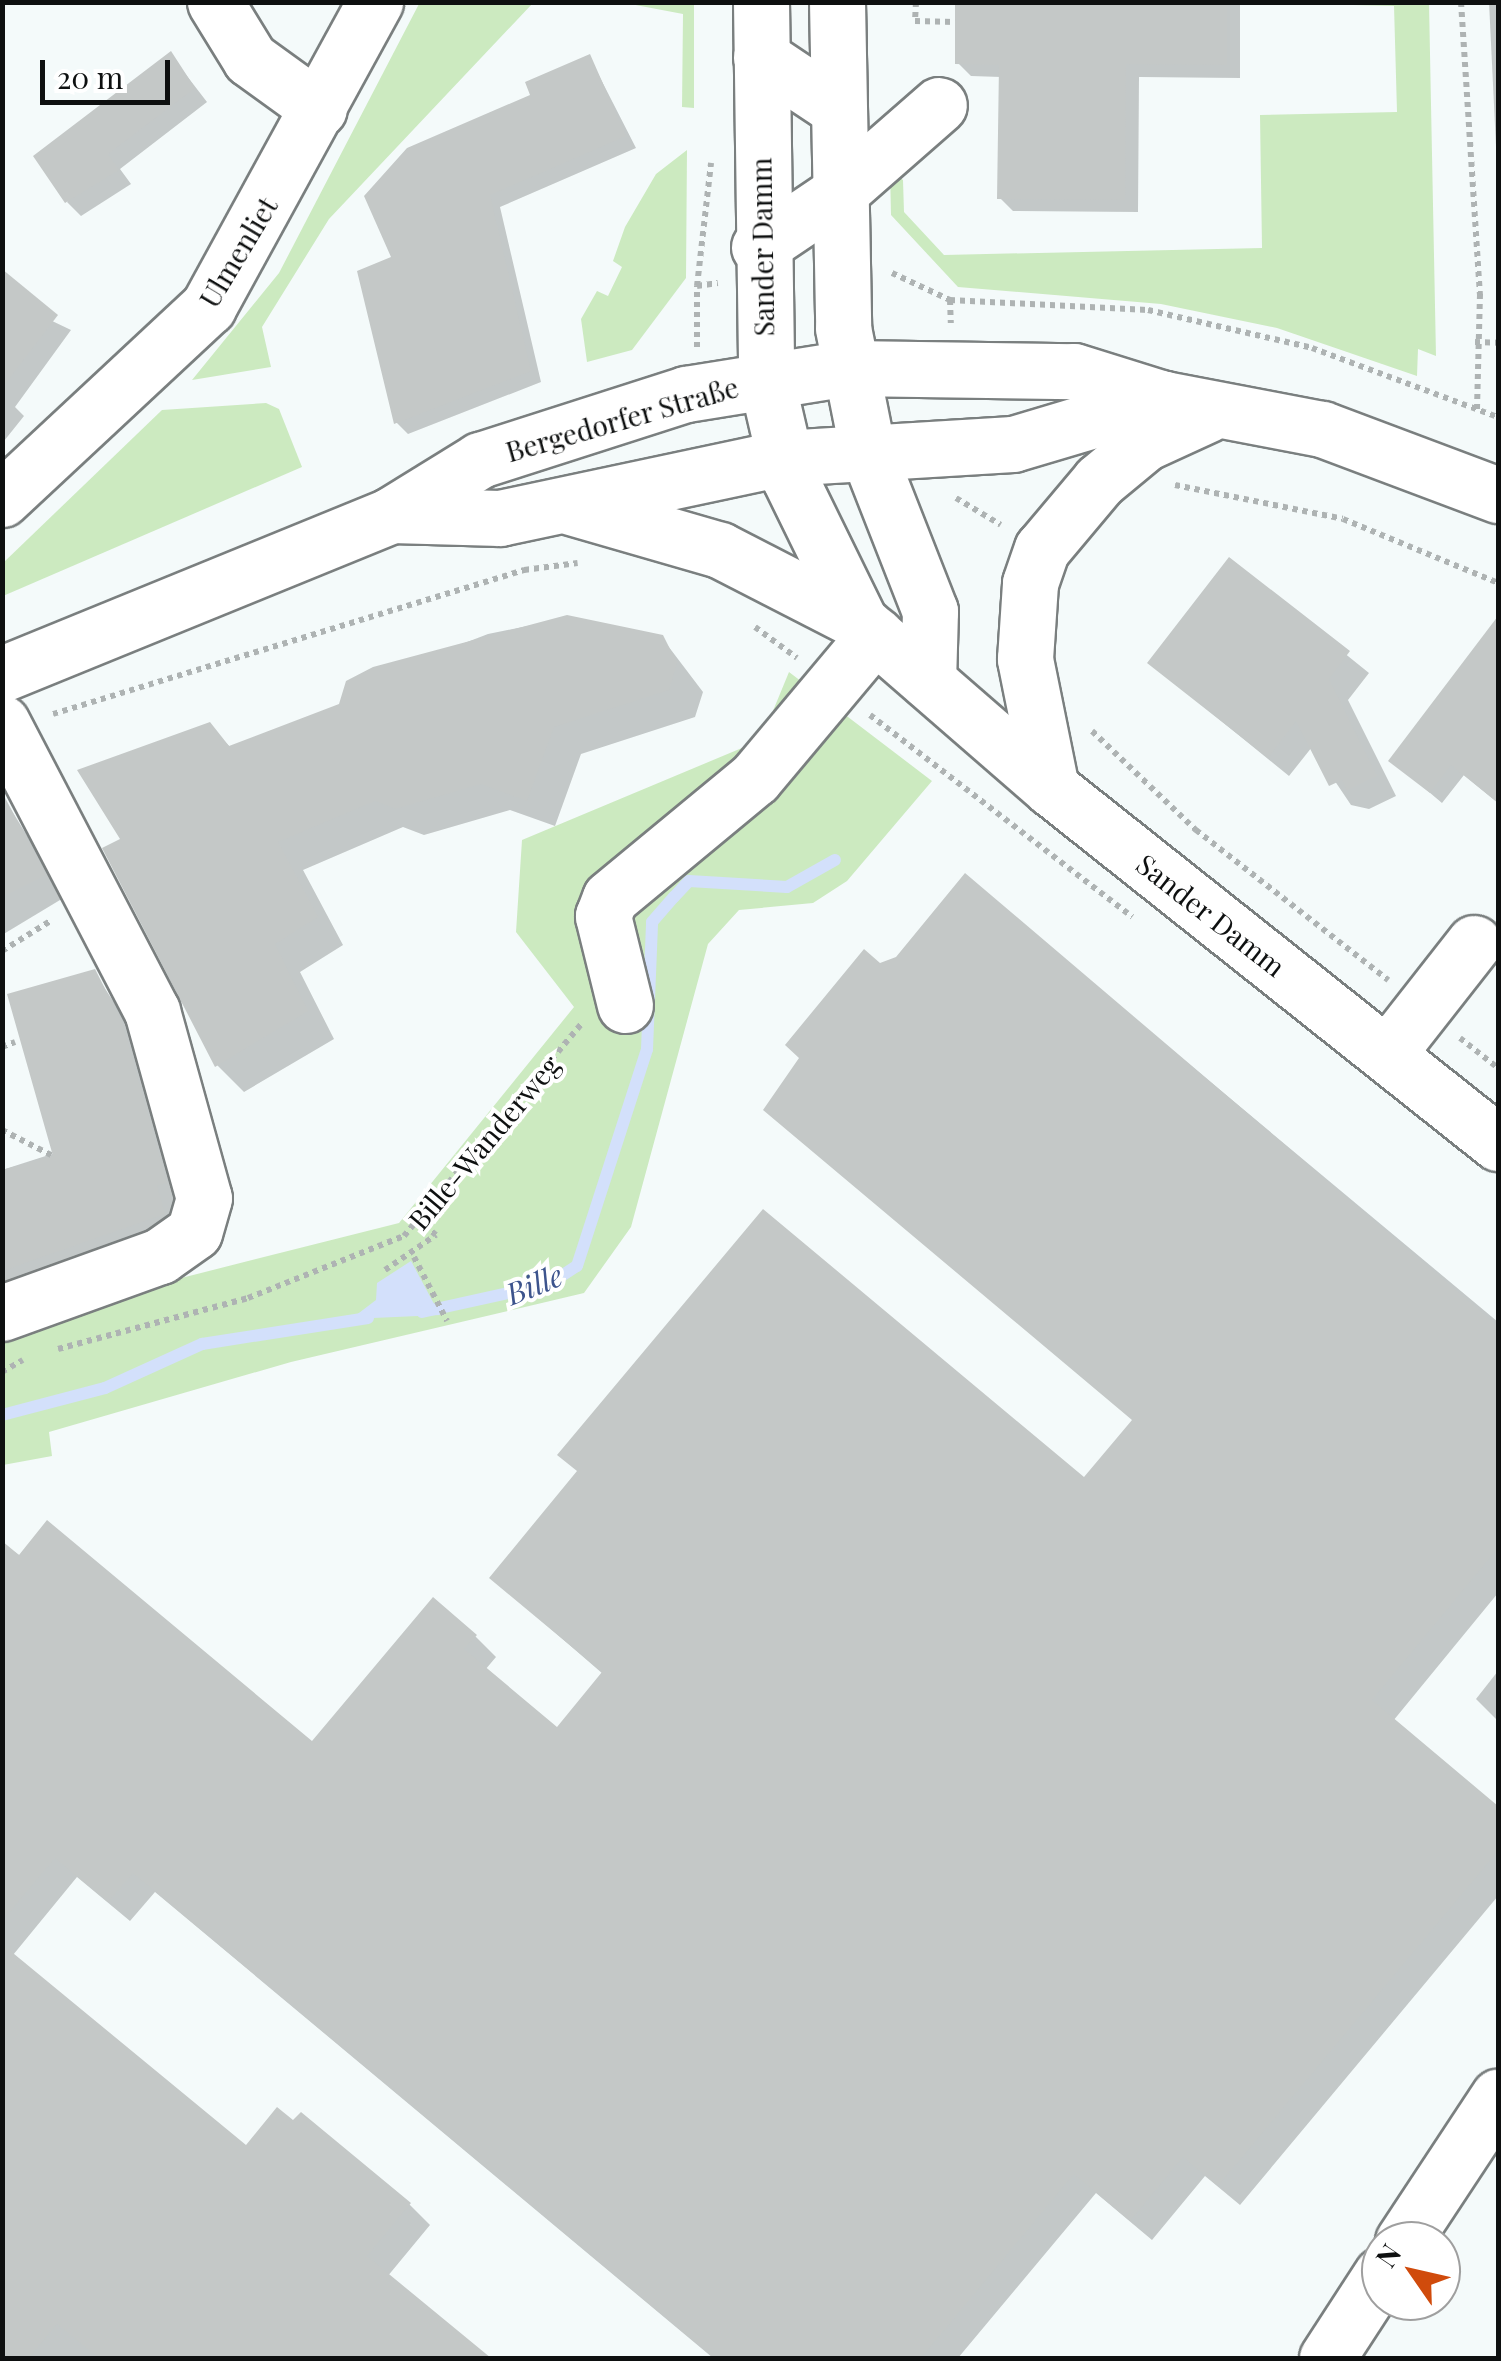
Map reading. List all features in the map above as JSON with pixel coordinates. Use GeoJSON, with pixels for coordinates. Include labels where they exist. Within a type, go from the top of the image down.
{"type":"FeatureCollection","features":[{"type":"Feature","properties":{"kind":"main road"},"geometry":{"type":"LineString","coordinates":[[215,2],[250,59],[319,109]]}},
{"type":"Feature","properties":{"kind":"main road","name":"Ulmenliet"},"geometry":{"type":"LineString","coordinates":[[8,489],[208,308],[375,2]]}},
{"type":"Feature","properties":{"kind":"main road","name":"Sander Damm"},"geometry":{"type":"LineString","coordinates":[[761,2],[759,247],[766,378],[783,458],[868,628],[1051,788],[1498,1143]]}},
{"type":"Feature","properties":{"kind":"main road"},"geometry":{"type":"LineString","coordinates":[[837,2],[835,196],[850,368],[868,453],[930,611],[928,681]]}},
{"type":"Feature","properties":{"kind":"main road"},"geometry":{"type":"LineString","coordinates":[[761,57],[836,107]]}},
{"type":"Feature","properties":{"kind":"main road"},"geometry":{"type":"LineString","coordinates":[[759,247],[835,196],[938,105]]}},
{"type":"Feature","properties":{"kind":"main road","name":"Bergedorfer Straße"},"geometry":{"type":"LineString","coordinates":[[2,674],[391,516],[480,460],[766,378],[850,368],[952,366],[1074,371],[1164,399],[1227,406],[1352,438],[1498,495]]}},
{"type":"Feature","properties":{"kind":"main road","name":"Bergedorfer Straße"},"geometry":{"type":"LineString","coordinates":[[391,516],[500,518],[783,458],[1013,444],[1164,399]]}},
{"type":"Feature","properties":{"kind":"main road"},"geometry":{"type":"LineString","coordinates":[[1051,788],[1026,660],[1030,583],[1042,550],[1070,510],[1145,443],[1227,406]]}},
{"type":"Feature","properties":{"kind":"main road"},"geometry":{"type":"LineString","coordinates":[[558,504],[677,533],[868,628],[831,683],[733,798],[610,898],[603,916],[606,1006]]}},
{"type":"Feature","properties":{"kind":"main road"},"geometry":{"type":"LineString","coordinates":[[2,1313],[160,1256],[194,1232],[204,1198],[152,1011],[5,730]]}},
{"type":"Feature","properties":{"kind":"main road"},"geometry":{"type":"LineString","coordinates":[[1387,1054],[1423,1008],[1490,939]]}},
{"type":"Feature","properties":{"kind":"main road"},"geometry":{"type":"LineString","coordinates":[[1416,2221],[1498,2097]]}},
{"type":"Feature","properties":{"kind":"main road"},"geometry":{"type":"LineString","coordinates":[[1327,2358],[1361,2306]]}},
{"type":"Feature","properties":{"kind":"path"},"geometry":{"type":"LineString","coordinates":[[916,2],[916,21],[956,22]]}},
{"type":"Feature","properties":{"kind":"path"},"geometry":{"type":"LineString","coordinates":[[1462,2],[1480,294],[1474,342],[1477,409]]}},
{"type":"Feature","properties":{"kind":"path"},"geometry":{"type":"LineString","coordinates":[[697,286],[712,148]]}},
{"type":"Feature","properties":{"kind":"path"},"geometry":{"type":"LineString","coordinates":[[840,274],[883,266],[950,300],[1148,310],[1312,348],[1498,417]]}},
{"type":"Feature","properties":{"kind":"path"},"geometry":{"type":"LineString","coordinates":[[950,300],[952,366]]}},
{"type":"Feature","properties":{"kind":"path"},"geometry":{"type":"LineString","coordinates":[[1474,342],[1498,343]]}},
{"type":"Feature","properties":{"kind":"path"},"geometry":{"type":"LineString","coordinates":[[1161,484],[1343,519],[1498,583]]}},
{"type":"Feature","properties":{"kind":"path"},"geometry":{"type":"LineString","coordinates":[[941,489],[1042,550]]}},
{"type":"Feature","properties":{"kind":"path"},"geometry":{"type":"LineString","coordinates":[[5,730],[76,703],[524,570],[594,561]]}},
{"type":"Feature","properties":{"kind":"path"},"geometry":{"type":"LineString","coordinates":[[743,618],[1127,918]]}},
{"type":"Feature","properties":{"kind":"path"},"geometry":{"type":"LineString","coordinates":[[1087,725],[1196,830],[1498,1068]]}},
{"type":"Feature","properties":{"kind":"path","name":"Bille-Wanderweg"},"geometry":{"type":"LineString","coordinates":[[2,1372],[248,1298],[393,1242],[418,1220],[574,1036],[606,1006]]}},
{"type":"Feature","properties":{"kind":"path"},"geometry":{"type":"LineString","coordinates":[[2,1047],[16,1042]]}},
{"type":"Feature","properties":{"kind":"path"},"geometry":{"type":"LineString","coordinates":[[2,1130],[53,1156]]}},
{"type":"Feature","properties":{"kind":"path"},"geometry":{"type":"LineString","coordinates":[[385,1270],[414,1257],[436,1235],[418,1220]]}},
{"type":"Feature","properties":{"kind":"path"},"geometry":{"type":"LineString","coordinates":[[414,1257],[447,1320]]}},
{"type":"Feature","properties":{"kind":"green space"},"geometry":{"type":"Polygon","coordinates":[[[420,2],[533,3],[329,219],[262,327],[271,367],[192,380],[279,273],[420,2]]]}},
{"type":"Feature","properties":{"kind":"green space"},"geometry":{"type":"Polygon","coordinates":[[[625,3],[694,3],[694,108],[682,107],[683,14],[625,3]]]}},
{"type":"Feature","properties":{"kind":"green space"},"geometry":{"type":"Polygon","coordinates":[[[1270,3],[1429,3],[1436,356],[1418,349],[1417,376],[1277,328],[1161,304],[958,287],[891,215],[890,170],[903,180],[904,212],[944,255],[1262,248],[1260,115],[1397,112],[1394,6],[1270,3]]]}},
{"type":"Feature","properties":{"kind":"green space"},"geometry":{"type":"Polygon","coordinates":[[[687,150],[686,278],[632,350],[587,362],[581,319],[597,291],[608,296],[622,267],[613,261],[625,227],[656,174],[687,150]]]}},
{"type":"Feature","properties":{"kind":"green space"},"geometry":{"type":"Polygon","coordinates":[[[266,403],[279,409],[302,467],[3,596],[3,563],[162,410],[266,403]]]}},
{"type":"Feature","properties":{"kind":"green space"},"geometry":{"type":"Polygon","coordinates":[[[789,672],[932,781],[847,881],[813,903],[739,910],[708,944],[631,1227],[584,1293],[291,1362],[49,1432],[52,1456],[3,1465],[3,1323],[399,1223],[574,1007],[516,932],[522,840],[761,740],[789,672]]]}},
{"type":"Feature","properties":{"kind":"water"},"geometry":{"type":"Polygon","coordinates":[[[411,1261],[440,1315],[351,1319],[376,1300],[377,1283],[411,1261]]]}},
{"type":"Feature","properties":{"kind":"building"},"geometry":{"type":"Polygon","coordinates":[[[955,2],[1227,2],[1227,65],[1126,64],[1125,200],[997,199],[999,65],[955,64],[955,2]]]}},
{"type":"Feature","properties":{"kind":"building"},"geometry":{"type":"Polygon","coordinates":[[[171,51],[195,88],[108,154],[119,170],[65,203],[33,156],[171,51]]]}},
{"type":"Feature","properties":{"kind":"building"},"geometry":{"type":"Polygon","coordinates":[[[590,54],[626,136],[490,195],[531,371],[394,424],[357,271],[391,257],[364,196],[407,148],[530,95],[525,82],[590,54]]]}},
{"type":"Feature","properties":{"kind":"building"},"geometry":{"type":"Polygon","coordinates":[[[2,269],[58,315],[2,388],[2,269]]]}},
{"type":"Feature","properties":{"kind":"building"},"geometry":{"type":"Polygon","coordinates":[[[1229,557],[1350,651],[1329,679],[1377,776],[1347,791],[1342,780],[1329,786],[1296,721],[1268,758],[1147,663],[1229,557]]]}},
{"type":"Feature","properties":{"kind":"building"},"geometry":{"type":"Polygon","coordinates":[[[567,615],[663,635],[677,663],[669,690],[554,727],[527,801],[481,784],[395,809],[375,801],[278,842],[318,917],[275,944],[308,1011],[215,1067],[102,848],[120,839],[77,770],[210,722],[229,746],[339,704],[346,681],[373,667],[567,615]]]}},
{"type":"Feature","properties":{"kind":"building"},"geometry":{"type":"Polygon","coordinates":[[[1498,616],[1498,803],[1451,765],[1430,793],[1388,761],[1498,616]]]}},
{"type":"Feature","properties":{"kind":"building"},"geometry":{"type":"Polygon","coordinates":[[[2,792],[46,875],[2,897],[2,792]]]}},
{"type":"Feature","properties":{"kind":"building"},"geometry":{"type":"Polygon","coordinates":[[[965,873],[1498,1326],[1498,1548],[1372,1700],[1498,1806],[1498,1851],[1218,2186],[1183,2157],[1130,2221],[1074,2174],[921,2358],[714,2358],[133,1873],[108,1902],[55,1858],[2,1921],[2,1541],[19,1555],[47,1520],[312,1741],[433,1597],[477,1635],[464,1649],[557,1727],[602,1672],[489,1578],[577,1471],[557,1455],[763,1209],[1084,1477],[1132,1420],[763,1110],[799,1058],[785,1045],[864,949],[880,963],[896,957],[965,873]]]}},
{"type":"Feature","properties":{"kind":"building"},"geometry":{"type":"Polygon","coordinates":[[[95,969],[122,1022],[167,1183],[157,1186],[165,1214],[2,1271],[2,1170],[53,1156],[7,994],[95,969]]]}},
{"type":"Feature","properties":{"kind":"building"},"geometry":{"type":"Polygon","coordinates":[[[2,1944],[246,2145],[277,2107],[293,2120],[301,2112],[411,2203],[367,2256],[491,2358],[99,2358],[57,2324],[29,2358],[2,2358],[2,1944]]]}},
{"type":"Feature","properties":{"kind":"waterway","name":"Bille"},"geometry":{"type":"LineString","coordinates":[[422,1312],[549,1284],[577,1266],[647,1049],[652,922],[674,897],[689,881],[787,887],[835,860]]}},
{"type":"Feature","properties":{"kind":"waterway","name":"Bille"},"geometry":{"type":"LineString","coordinates":[[2,1415],[105,1388],[202,1344],[368,1318]]}}]}
